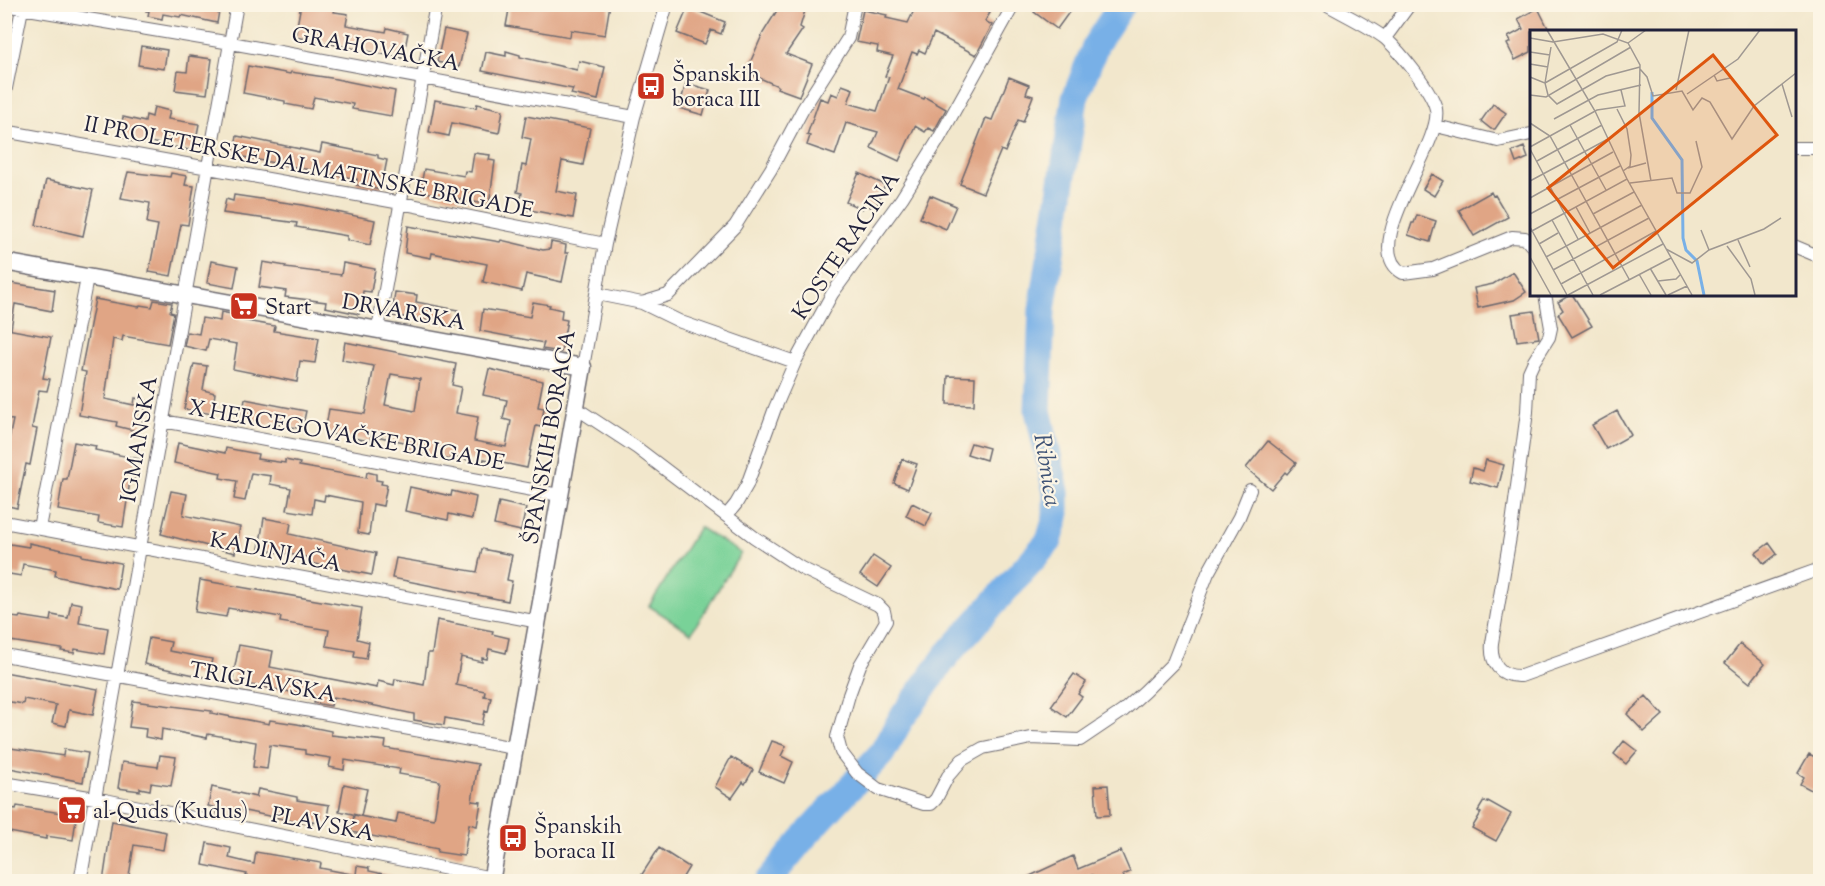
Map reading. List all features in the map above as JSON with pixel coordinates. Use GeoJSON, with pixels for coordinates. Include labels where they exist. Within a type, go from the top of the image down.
{"type":"FeatureCollection","features":[{"type":"Feature","properties":{"kind":"main road","name":"DRVARSKA"},"geometry":{"type":"LineString","coordinates":[[4,262],[583,368]]}},
{"type":"Feature","properties":{"kind":"main road","name":"ŠPANSKIH BORACA"},"geometry":{"type":"LineString","coordinates":[[491,880],[583,368]]}},
{"type":"Feature","properties":{"kind":"street","name":"IGMANSKA"},"geometry":{"type":"LineString","coordinates":[[80,882],[237,4]]}},
{"type":"Feature","properties":{"kind":"street"},"geometry":{"type":"LineString","coordinates":[[378,329],[436,4]]}},
{"type":"Feature","properties":{"kind":"street","name":"ŠPANSKIH BORACA"},"geometry":{"type":"LineString","coordinates":[[583,368],[605,244],[634,117],[667,4]]}},
{"type":"Feature","properties":{"kind":"street"},"geometry":{"type":"LineString","coordinates":[[642,303],[668,295],[735,226],[771,169],[803,109],[848,38],[855,4]]}},
{"type":"Feature","properties":{"kind":"street","name":"KOSTE RACINA"},"geometry":{"type":"LineString","coordinates":[[726,515],[736,504],[747,485],[775,408],[795,362],[832,294],[902,198],[937,142],[1014,4]]}},
{"type":"Feature","properties":{"kind":"street"},"geometry":{"type":"LineString","coordinates":[[1326,4],[1385,38],[1420,79],[1436,109],[1436,126],[1402,197],[1394,220],[1391,263],[1403,273],[1433,269],[1512,237],[1525,238],[1530,244]]}},
{"type":"Feature","properties":{"kind":"street"},"geometry":{"type":"LineString","coordinates":[[1385,38],[1410,4]]}},
{"type":"Feature","properties":{"kind":"street","name":"GRAHOVAČKA"},"geometry":{"type":"LineString","coordinates":[[4,5],[23,6],[634,117]]}},
{"type":"Feature","properties":{"kind":"street"},"geometry":{"type":"LineString","coordinates":[[4,98],[23,6]]}},
{"type":"Feature","properties":{"kind":"street"},"geometry":{"type":"LineString","coordinates":[[1436,126],[1498,141],[1530,134]]}},
{"type":"Feature","properties":{"kind":"street","name":"II PROLETERSKE DALMATINSKE BRIGADE"},"geometry":{"type":"LineString","coordinates":[[4,131],[401,202],[605,244]]}},
{"type":"Feature","properties":{"kind":"street"},"geometry":{"type":"LineString","coordinates":[[1795,148],[1821,148]]}},
{"type":"Feature","properties":{"kind":"street"},"geometry":{"type":"LineString","coordinates":[[1795,246],[1813,254]]}},
{"type":"Feature","properties":{"kind":"street"},"geometry":{"type":"LineString","coordinates":[[39,528],[87,278]]}},
{"type":"Feature","properties":{"kind":"street"},"geometry":{"type":"LineString","coordinates":[[597,294],[642,303],[681,322],[795,362]]}},
{"type":"Feature","properties":{"kind":"street"},"geometry":{"type":"LineString","coordinates":[[1545,296],[1551,328],[1549,337],[1529,372],[1527,412],[1514,510],[1492,643],[1492,659],[1501,671],[1521,676],[1821,569]]}},
{"type":"Feature","properties":{"kind":"street"},"geometry":{"type":"LineString","coordinates":[[576,408],[638,448],[801,568],[878,605],[884,611],[886,621],[860,665],[837,737],[842,752],[857,773],[878,789],[924,804],[931,804],[936,799],[948,776],[962,760],[983,748],[1031,738],[1080,740],[1124,711],[1173,663],[1208,573],[1239,517],[1250,490]]}},
{"type":"Feature","properties":{"kind":"street","name":"X HERCEGOVAČKE BRIGADE"},"geometry":{"type":"LineString","coordinates":[[163,421],[559,495]]}},
{"type":"Feature","properties":{"kind":"street","name":"KADINJAČA"},"geometry":{"type":"LineString","coordinates":[[4,522],[539,622]]}},
{"type":"Feature","properties":{"kind":"street","name":"TRIGLAVSKA"},"geometry":{"type":"LineString","coordinates":[[4,656],[514,748]]}},
{"type":"Feature","properties":{"kind":"street","name":"PLAVSKA"},"geometry":{"type":"LineString","coordinates":[[4,783],[95,798],[491,880]]}},
{"type":"Feature","properties":{"kind":"green space"},"geometry":{"type":"Polygon","coordinates":[[[699,527],[741,553],[691,633],[649,606],[699,527]]]}},
{"type":"Feature","properties":{"kind":"building"},"geometry":{"type":"Polygon","coordinates":[[[146,4],[210,4],[209,9],[219,11],[217,23],[181,15],[180,17],[163,14],[162,19],[148,16],[149,11],[146,11],[146,4]]]}},
{"type":"Feature","properties":{"kind":"building"},"geometry":{"type":"Polygon","coordinates":[[[301,4],[336,4],[334,12],[348,14],[346,25],[386,32],[387,28],[408,33],[403,58],[295,37],[301,4]]]}},
{"type":"Feature","properties":{"kind":"building"},"geometry":{"type":"Polygon","coordinates":[[[510,4],[610,4],[605,35],[571,30],[570,37],[506,26],[510,4]]]}},
{"type":"Feature","properties":{"kind":"building"},"geometry":{"type":"Polygon","coordinates":[[[781,4],[807,4],[800,27],[803,29],[786,54],[812,64],[799,96],[746,72],[763,33],[781,4]]]}},
{"type":"Feature","properties":{"kind":"building"},"geometry":{"type":"Polygon","coordinates":[[[917,4],[974,4],[990,13],[985,21],[992,25],[976,55],[934,33],[925,53],[919,50],[917,54],[912,52],[898,89],[924,99],[925,97],[946,109],[934,131],[928,128],[925,132],[915,126],[899,161],[871,148],[878,132],[846,123],[835,155],[807,145],[810,136],[807,135],[820,98],[828,101],[831,93],[838,96],[842,85],[853,89],[848,103],[877,111],[889,77],[885,76],[893,56],[877,52],[878,46],[856,42],[863,10],[887,15],[886,18],[908,23],[917,4]]]}},
{"type":"Feature","properties":{"kind":"building"},"geometry":{"type":"Polygon","coordinates":[[[1040,4],[1075,4],[1057,29],[1034,12],[1040,4]]]}},
{"type":"Feature","properties":{"kind":"building"},"geometry":{"type":"Polygon","coordinates":[[[688,7],[725,22],[721,34],[711,30],[705,44],[677,33],[688,7]]]}},
{"type":"Feature","properties":{"kind":"building"},"geometry":{"type":"Polygon","coordinates":[[[1538,8],[1549,30],[1530,30],[1530,52],[1515,60],[1507,44],[1511,42],[1508,37],[1523,29],[1518,19],[1538,8]]]}},
{"type":"Feature","properties":{"kind":"building"},"geometry":{"type":"Polygon","coordinates":[[[444,29],[467,34],[459,67],[437,62],[444,29]]]}},
{"type":"Feature","properties":{"kind":"building"},"geometry":{"type":"Polygon","coordinates":[[[141,46],[167,50],[164,69],[138,65],[141,46]]]}},
{"type":"Feature","properties":{"kind":"building"},"geometry":{"type":"Polygon","coordinates":[[[506,51],[520,55],[520,57],[577,70],[579,61],[605,67],[598,100],[571,94],[573,89],[482,71],[486,52],[506,56],[506,51]]]}},
{"type":"Feature","properties":{"kind":"building"},"geometry":{"type":"Polygon","coordinates":[[[189,56],[212,59],[207,94],[175,90],[178,71],[187,72],[189,56]]]}},
{"type":"Feature","properties":{"kind":"building"},"geometry":{"type":"Polygon","coordinates":[[[248,66],[290,74],[291,72],[331,78],[395,91],[391,116],[352,109],[353,104],[314,97],[311,109],[285,104],[285,101],[243,93],[248,66]]]}},
{"type":"Feature","properties":{"kind":"building"},"geometry":{"type":"Polygon","coordinates":[[[1009,77],[1029,85],[1026,94],[1033,96],[1023,122],[1018,120],[1005,152],[1001,150],[983,193],[960,184],[986,118],[992,120],[1009,77]]]}},
{"type":"Feature","properties":{"kind":"building"},"geometry":{"type":"Polygon","coordinates":[[[686,83],[710,90],[703,115],[679,108],[686,83]]]}},
{"type":"Feature","properties":{"kind":"building"},"geometry":{"type":"Polygon","coordinates":[[[435,100],[476,108],[477,104],[503,110],[499,133],[452,123],[449,136],[429,132],[435,100]]]}},
{"type":"Feature","properties":{"kind":"building"},"geometry":{"type":"Polygon","coordinates":[[[1493,104],[1506,113],[1495,129],[1491,129],[1481,121],[1493,104]]]}},
{"type":"Feature","properties":{"kind":"building"},"geometry":{"type":"Polygon","coordinates":[[[154,107],[170,111],[168,119],[199,124],[194,151],[145,141],[144,144],[119,136],[123,117],[145,122],[146,115],[152,117],[154,107]]]}},
{"type":"Feature","properties":{"kind":"building"},"geometry":{"type":"Polygon","coordinates":[[[526,116],[590,128],[583,165],[562,161],[556,191],[577,195],[573,218],[519,208],[522,193],[517,192],[522,165],[526,166],[531,139],[522,137],[526,116]]]}},
{"type":"Feature","properties":{"kind":"building"},"geometry":{"type":"Polygon","coordinates":[[[237,136],[320,153],[322,144],[378,155],[378,158],[387,160],[381,190],[356,185],[357,179],[233,155],[237,136]]]}},
{"type":"Feature","properties":{"kind":"building"},"geometry":{"type":"Polygon","coordinates":[[[1524,147],[1528,158],[1516,163],[1512,152],[1524,147]]]}},
{"type":"Feature","properties":{"kind":"building"},"geometry":{"type":"Polygon","coordinates":[[[474,153],[490,155],[489,160],[495,161],[489,205],[420,191],[424,169],[464,176],[465,171],[471,172],[474,153]]]}},
{"type":"Feature","properties":{"kind":"building"},"geometry":{"type":"Polygon","coordinates":[[[128,172],[170,177],[171,173],[187,176],[185,185],[194,186],[188,225],[181,224],[171,276],[149,272],[158,225],[147,223],[150,203],[121,198],[128,172]]]}},
{"type":"Feature","properties":{"kind":"building"},"geometry":{"type":"Polygon","coordinates":[[[859,173],[885,185],[875,209],[864,204],[862,209],[846,202],[859,173]]]}},
{"type":"Feature","properties":{"kind":"building"},"geometry":{"type":"Polygon","coordinates":[[[1432,174],[1443,181],[1434,196],[1423,189],[1432,174]]]}},
{"type":"Feature","properties":{"kind":"building"},"geometry":{"type":"Polygon","coordinates":[[[46,180],[93,190],[83,236],[36,225],[46,180]]]}},
{"type":"Feature","properties":{"kind":"building"},"geometry":{"type":"Polygon","coordinates":[[[1491,192],[1508,217],[1474,236],[1459,210],[1491,192]]]}},
{"type":"Feature","properties":{"kind":"building"},"geometry":{"type":"Polygon","coordinates":[[[234,195],[303,205],[375,220],[370,245],[347,240],[347,236],[296,227],[297,223],[223,213],[226,199],[233,201],[234,195]]]}},
{"type":"Feature","properties":{"kind":"building"},"geometry":{"type":"Polygon","coordinates":[[[930,195],[956,206],[946,229],[920,218],[930,195]]]}},
{"type":"Feature","properties":{"kind":"building"},"geometry":{"type":"Polygon","coordinates":[[[1417,215],[1436,221],[1430,242],[1408,235],[1417,215]]]}},
{"type":"Feature","properties":{"kind":"building"},"geometry":{"type":"Polygon","coordinates":[[[408,226],[500,242],[501,240],[543,250],[550,249],[551,242],[566,245],[565,253],[568,253],[562,282],[526,274],[522,291],[483,282],[487,264],[432,253],[431,258],[405,253],[408,226]]]}},
{"type":"Feature","properties":{"kind":"building"},"geometry":{"type":"Polygon","coordinates":[[[211,261],[238,266],[234,288],[207,283],[211,261]]]}},
{"type":"Feature","properties":{"kind":"building"},"geometry":{"type":"Polygon","coordinates":[[[263,262],[286,266],[285,268],[341,275],[343,263],[375,269],[371,292],[363,291],[359,314],[325,307],[326,302],[285,297],[286,291],[259,287],[263,262]]]}},
{"type":"Feature","properties":{"kind":"building"},"geometry":{"type":"Polygon","coordinates":[[[1513,272],[1526,292],[1514,300],[1478,308],[1474,288],[1493,284],[1513,272]]]}},
{"type":"Feature","properties":{"kind":"building"},"geometry":{"type":"Polygon","coordinates":[[[4,282],[55,290],[52,311],[15,304],[11,329],[7,329],[51,337],[43,378],[50,379],[47,391],[39,390],[32,428],[37,429],[30,465],[26,464],[17,508],[4,505],[4,463],[13,420],[4,419],[4,282]]]}},
{"type":"Feature","properties":{"kind":"building"},"geometry":{"type":"Polygon","coordinates":[[[395,292],[417,295],[416,302],[458,310],[455,326],[392,316],[395,292]]]}},
{"type":"Feature","properties":{"kind":"building"},"geometry":{"type":"Polygon","coordinates":[[[1573,296],[1592,326],[1572,337],[1558,314],[1563,310],[1558,302],[1573,296]]]}},
{"type":"Feature","properties":{"kind":"building"},"geometry":{"type":"Polygon","coordinates":[[[95,299],[139,307],[140,305],[152,307],[154,300],[172,303],[170,312],[174,313],[168,344],[123,336],[122,341],[113,339],[105,399],[134,405],[135,398],[147,401],[140,432],[116,426],[117,422],[79,415],[86,372],[81,371],[95,299]]]}},
{"type":"Feature","properties":{"kind":"building"},"geometry":{"type":"Polygon","coordinates":[[[533,302],[562,310],[561,319],[567,320],[561,352],[542,349],[544,343],[480,331],[483,309],[530,317],[533,302]]]}},
{"type":"Feature","properties":{"kind":"building"},"geometry":{"type":"Polygon","coordinates":[[[1534,311],[1539,338],[1517,341],[1512,314],[1534,311]]]}},
{"type":"Feature","properties":{"kind":"building"},"geometry":{"type":"Polygon","coordinates":[[[221,312],[241,316],[240,320],[275,326],[274,331],[319,338],[315,363],[300,361],[297,382],[233,369],[237,344],[209,339],[206,351],[184,346],[187,332],[199,334],[202,318],[220,321],[221,312]]]}},
{"type":"Feature","properties":{"kind":"building"},"geometry":{"type":"Polygon","coordinates":[[[345,342],[456,364],[452,385],[461,387],[456,413],[478,417],[474,441],[506,447],[511,421],[503,419],[507,400],[483,395],[489,369],[543,381],[538,407],[544,408],[541,427],[536,426],[527,468],[484,459],[483,463],[450,456],[450,460],[407,452],[409,443],[371,435],[370,441],[325,433],[329,409],[365,414],[374,366],[342,360],[345,342]],[[391,374],[385,405],[415,411],[420,379],[391,374]]]}},
{"type":"Feature","properties":{"kind":"building"},"geometry":{"type":"Polygon","coordinates":[[[194,364],[207,366],[203,390],[215,393],[212,414],[184,409],[194,364]]]}},
{"type":"Feature","properties":{"kind":"building"},"geometry":{"type":"Polygon","coordinates":[[[948,376],[975,377],[974,405],[947,404],[948,376]]]}},
{"type":"Feature","properties":{"kind":"building"},"geometry":{"type":"Polygon","coordinates":[[[245,399],[306,411],[302,429],[269,423],[269,427],[250,424],[251,420],[242,419],[245,399]]]}},
{"type":"Feature","properties":{"kind":"building"},"geometry":{"type":"Polygon","coordinates":[[[1617,411],[1631,435],[1606,449],[1592,425],[1617,411]]]}},
{"type":"Feature","properties":{"kind":"building"},"geometry":{"type":"Polygon","coordinates":[[[1268,441],[1296,463],[1271,489],[1246,468],[1268,441]]]}},
{"type":"Feature","properties":{"kind":"building"},"geometry":{"type":"Polygon","coordinates":[[[74,442],[96,446],[95,450],[139,459],[134,482],[130,481],[123,527],[98,523],[99,517],[58,510],[63,479],[67,479],[74,442]]]}},
{"type":"Feature","properties":{"kind":"building"},"geometry":{"type":"Polygon","coordinates":[[[178,443],[225,453],[226,448],[258,454],[257,459],[285,463],[285,460],[300,463],[299,466],[366,478],[367,472],[376,474],[376,480],[387,485],[383,506],[373,504],[369,535],[358,533],[361,502],[325,495],[324,501],[314,499],[312,514],[287,510],[291,488],[270,484],[271,476],[251,473],[245,501],[234,499],[237,481],[220,478],[221,473],[174,463],[178,443]]]}},
{"type":"Feature","properties":{"kind":"building"},"geometry":{"type":"Polygon","coordinates":[[[971,443],[989,448],[986,460],[967,454],[971,443]]]}},
{"type":"Feature","properties":{"kind":"building"},"geometry":{"type":"Polygon","coordinates":[[[902,459],[917,464],[908,489],[894,483],[902,459]]]}},
{"type":"Feature","properties":{"kind":"building"},"geometry":{"type":"Polygon","coordinates":[[[1486,460],[1504,465],[1498,488],[1470,481],[1473,468],[1483,471],[1486,460]]]}},
{"type":"Feature","properties":{"kind":"building"},"geometry":{"type":"Polygon","coordinates":[[[410,487],[451,496],[452,491],[476,497],[472,519],[449,514],[448,520],[405,511],[410,487]]]}},
{"type":"Feature","properties":{"kind":"building"},"geometry":{"type":"Polygon","coordinates":[[[171,491],[187,494],[183,515],[240,527],[235,553],[161,534],[171,491]]]}},
{"type":"Feature","properties":{"kind":"building"},"geometry":{"type":"Polygon","coordinates":[[[499,502],[526,508],[521,531],[494,525],[499,502]]]}},
{"type":"Feature","properties":{"kind":"building"},"geometry":{"type":"Polygon","coordinates":[[[912,503],[932,513],[926,526],[906,516],[912,503]]]}},
{"type":"Feature","properties":{"kind":"building"},"geometry":{"type":"Polygon","coordinates":[[[264,518],[291,523],[289,534],[376,553],[372,575],[304,562],[306,557],[259,549],[264,518]]]}},
{"type":"Feature","properties":{"kind":"building"},"geometry":{"type":"Polygon","coordinates":[[[4,543],[29,547],[29,543],[121,563],[117,589],[55,576],[56,570],[23,564],[21,576],[4,573],[4,543]]]}},
{"type":"Feature","properties":{"kind":"building"},"geometry":{"type":"Polygon","coordinates":[[[1769,543],[1777,554],[1764,564],[1756,553],[1769,543]]]}},
{"type":"Feature","properties":{"kind":"building"},"geometry":{"type":"Polygon","coordinates":[[[482,549],[512,555],[507,580],[512,581],[508,601],[392,578],[396,558],[477,572],[482,549]]]}},
{"type":"Feature","properties":{"kind":"building"},"geometry":{"type":"Polygon","coordinates":[[[873,556],[891,568],[878,587],[860,575],[873,556]]]}},
{"type":"Feature","properties":{"kind":"building"},"geometry":{"type":"Polygon","coordinates":[[[200,580],[362,608],[357,639],[369,642],[366,659],[354,657],[355,651],[326,646],[329,630],[280,622],[281,617],[228,608],[226,617],[195,612],[200,580]]]}},
{"type":"Feature","properties":{"kind":"building"},"geometry":{"type":"Polygon","coordinates":[[[71,602],[82,604],[79,623],[108,628],[104,654],[75,649],[74,653],[4,640],[4,616],[51,621],[52,615],[68,618],[71,602]]]}},
{"type":"Feature","properties":{"kind":"building"},"geometry":{"type":"Polygon","coordinates":[[[437,620],[493,631],[492,634],[509,638],[506,653],[489,649],[487,659],[482,658],[482,662],[461,657],[456,685],[485,691],[484,696],[491,697],[482,725],[445,718],[444,725],[414,720],[414,714],[333,697],[331,706],[314,703],[315,696],[232,682],[239,645],[273,651],[270,667],[377,688],[378,681],[394,685],[395,679],[424,685],[428,653],[432,653],[437,620]]]}},
{"type":"Feature","properties":{"kind":"building"},"geometry":{"type":"Polygon","coordinates":[[[149,638],[171,642],[169,651],[212,659],[208,678],[144,664],[149,638]]]}},
{"type":"Feature","properties":{"kind":"building"},"geometry":{"type":"Polygon","coordinates":[[[1740,644],[1765,664],[1750,683],[1725,663],[1740,644]]]}},
{"type":"Feature","properties":{"kind":"building"},"geometry":{"type":"Polygon","coordinates":[[[4,672],[98,689],[93,715],[69,710],[66,726],[52,723],[56,705],[24,699],[23,704],[4,701],[4,672]]]}},
{"type":"Feature","properties":{"kind":"building"},"geometry":{"type":"Polygon","coordinates":[[[1074,674],[1086,682],[1078,694],[1082,697],[1067,717],[1051,706],[1074,674]]]}},
{"type":"Feature","properties":{"kind":"building"},"geometry":{"type":"Polygon","coordinates":[[[1646,696],[1663,715],[1644,732],[1627,714],[1646,696]]]}},
{"type":"Feature","properties":{"kind":"building"},"geometry":{"type":"Polygon","coordinates":[[[133,701],[212,711],[211,713],[269,724],[270,720],[297,724],[331,731],[331,735],[386,741],[385,748],[478,764],[472,801],[481,802],[477,826],[469,824],[464,856],[351,832],[354,815],[396,823],[398,813],[434,819],[440,781],[399,774],[400,769],[345,760],[344,770],[329,767],[331,758],[305,754],[305,750],[270,745],[267,769],[253,767],[256,742],[208,734],[207,738],[162,729],[161,740],[145,737],[146,729],[129,727],[133,701]]]}},
{"type":"Feature","properties":{"kind":"building"},"geometry":{"type":"Polygon","coordinates":[[[772,741],[786,746],[781,756],[793,762],[784,783],[759,772],[772,741]]]}},
{"type":"Feature","properties":{"kind":"building"},"geometry":{"type":"Polygon","coordinates":[[[1624,741],[1637,751],[1626,764],[1614,754],[1624,741]]]}},
{"type":"Feature","properties":{"kind":"building"},"geometry":{"type":"Polygon","coordinates":[[[4,747],[63,756],[64,749],[88,753],[83,782],[4,767],[4,747]]]}},
{"type":"Feature","properties":{"kind":"building"},"geometry":{"type":"Polygon","coordinates":[[[1809,754],[1821,760],[1821,783],[1815,792],[1800,784],[1804,777],[1798,773],[1809,754]]]}},
{"type":"Feature","properties":{"kind":"building"},"geometry":{"type":"Polygon","coordinates":[[[160,755],[176,757],[171,786],[151,783],[150,790],[140,788],[140,791],[118,788],[122,762],[158,767],[160,755]]]}},
{"type":"Feature","properties":{"kind":"building"},"geometry":{"type":"Polygon","coordinates":[[[731,757],[753,770],[745,784],[743,782],[732,798],[715,787],[731,757]]]}},
{"type":"Feature","properties":{"kind":"building"},"geometry":{"type":"Polygon","coordinates":[[[344,784],[367,789],[361,816],[339,811],[344,784]]]}},
{"type":"Feature","properties":{"kind":"building"},"geometry":{"type":"Polygon","coordinates":[[[1108,785],[1110,815],[1097,816],[1095,786],[1108,785]]]}},
{"type":"Feature","properties":{"kind":"building"},"geometry":{"type":"Polygon","coordinates":[[[212,787],[256,797],[258,789],[297,797],[297,800],[329,805],[326,824],[312,821],[312,825],[235,809],[234,817],[216,813],[218,808],[208,806],[212,787]]]}},
{"type":"Feature","properties":{"kind":"building"},"geometry":{"type":"Polygon","coordinates":[[[1484,801],[1511,814],[1496,841],[1472,828],[1481,813],[1478,811],[1484,801]]]}},
{"type":"Feature","properties":{"kind":"building"},"geometry":{"type":"Polygon","coordinates":[[[62,802],[78,805],[73,840],[46,836],[46,839],[4,831],[4,807],[16,809],[17,806],[61,813],[62,802]]]}},
{"type":"Feature","properties":{"kind":"building"},"geometry":{"type":"Polygon","coordinates":[[[112,821],[166,832],[163,850],[134,845],[128,882],[103,882],[112,821]]]}},
{"type":"Feature","properties":{"kind":"building"},"geometry":{"type":"Polygon","coordinates":[[[207,843],[231,848],[229,858],[254,864],[256,852],[321,863],[320,868],[356,875],[357,866],[369,868],[369,871],[393,876],[393,882],[287,882],[275,879],[272,882],[203,865],[207,843]]]}},
{"type":"Feature","properties":{"kind":"building"},"geometry":{"type":"Polygon","coordinates":[[[659,848],[689,867],[680,882],[637,882],[659,848]]]}},
{"type":"Feature","properties":{"kind":"building"},"geometry":{"type":"Polygon","coordinates":[[[1121,851],[1130,872],[1123,875],[1126,882],[1094,882],[1092,875],[1083,879],[1084,882],[1017,882],[1073,856],[1078,869],[1121,851]]]}},
{"type":"Feature","properties":{"kind":"waterway","name":"Ribnica"},"geometry":{"type":"LineString","coordinates":[[767,882],[805,836],[882,753],[901,719],[947,655],[1049,541],[1056,517],[1056,492],[1038,410],[1042,310],[1075,98],[1096,44],[1122,4]]}},
{"type":"Feature","properties":{"kind":"place","name":"Španskih boraca III"},"geometry":{"type":"Point","coordinates":[651,86]}},
{"type":"Feature","properties":{"kind":"place","name":"Start"},"geometry":{"type":"Point","coordinates":[244,306]}},
{"type":"Feature","properties":{"kind":"place","name":"al-Quds (Kudus)"},"geometry":{"type":"Point","coordinates":[72,810]}},
{"type":"Feature","properties":{"kind":"place","name":"Španskih boraca II"},"geometry":{"type":"Point","coordinates":[513,838]}}]}
